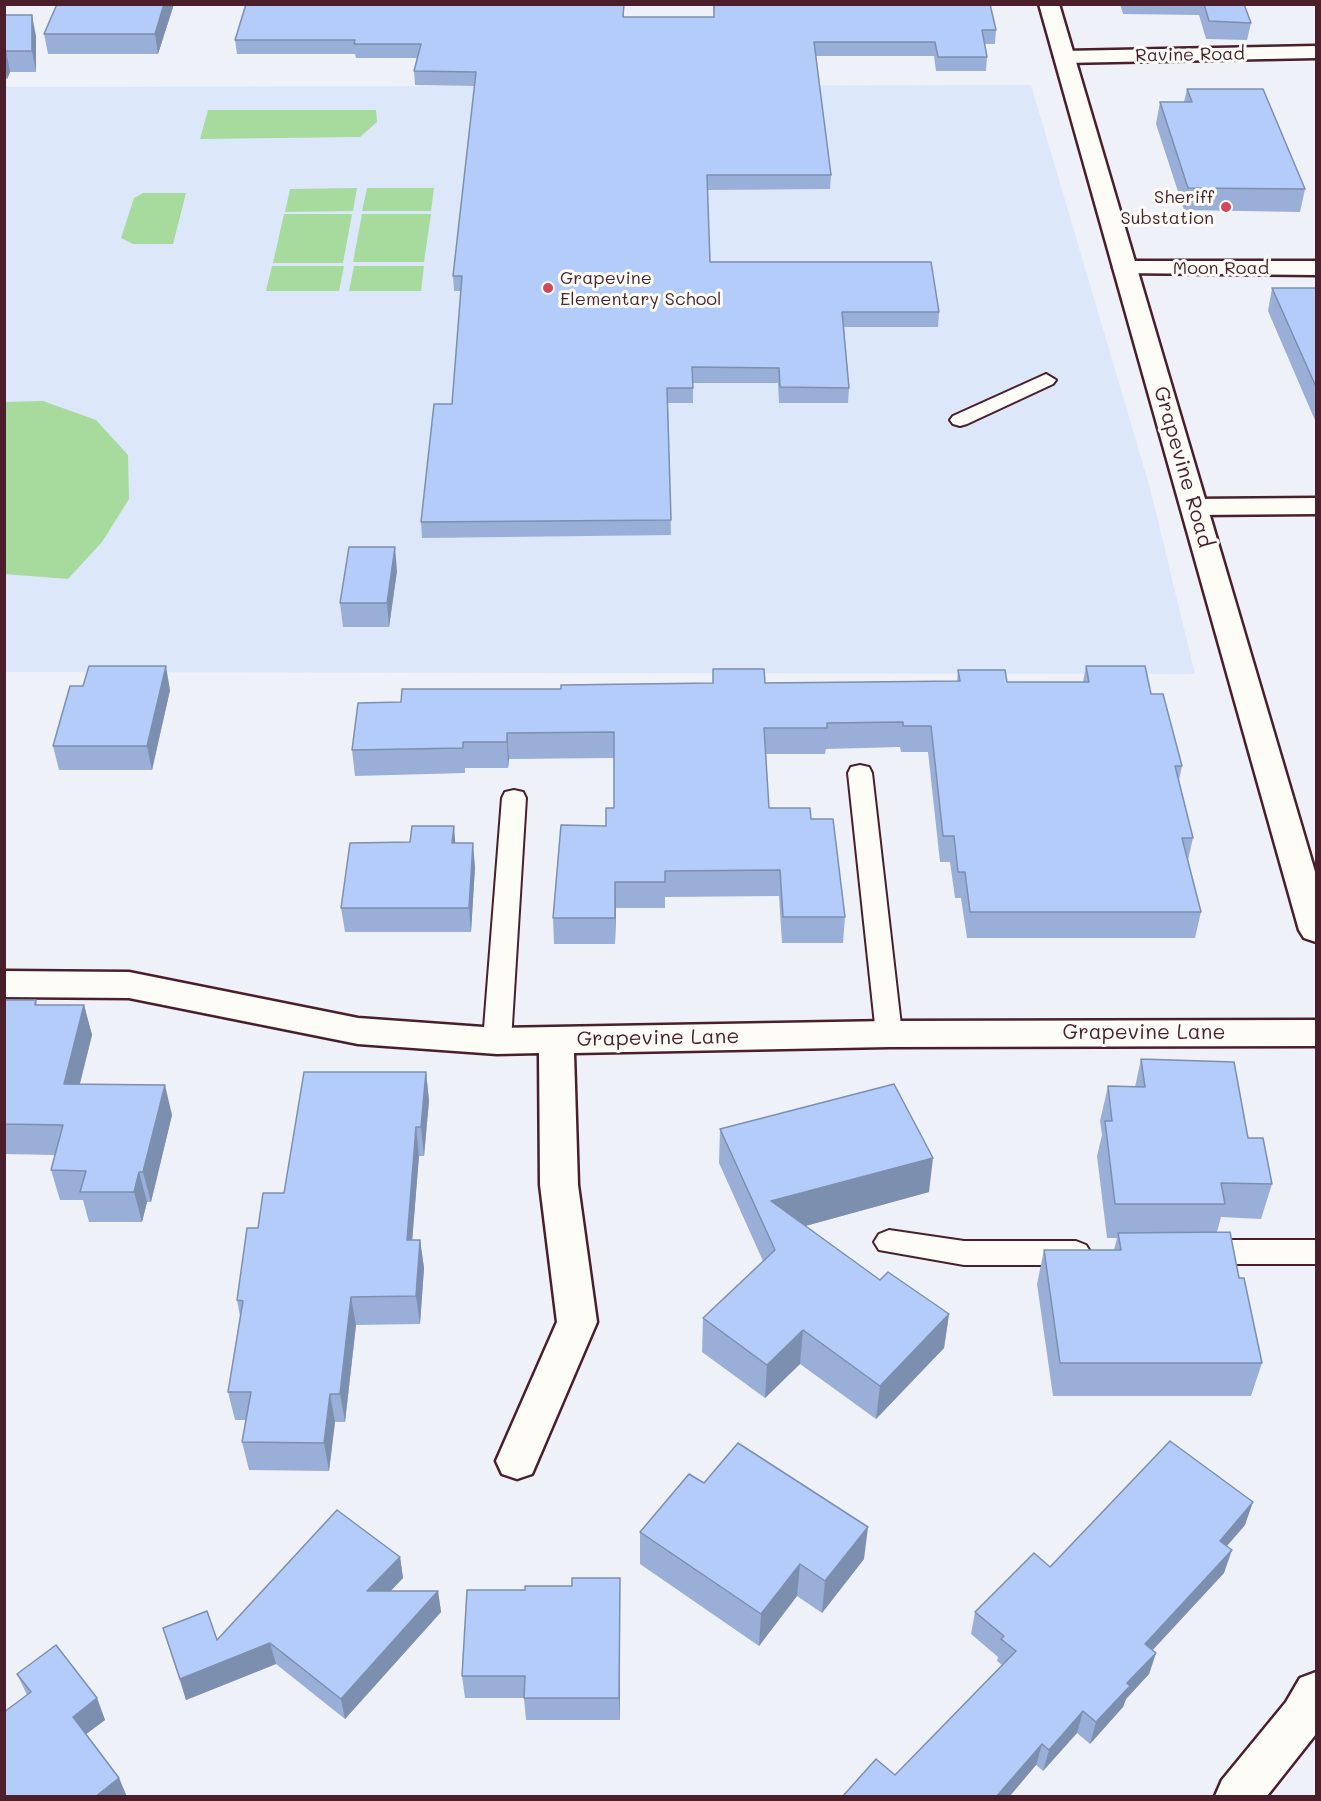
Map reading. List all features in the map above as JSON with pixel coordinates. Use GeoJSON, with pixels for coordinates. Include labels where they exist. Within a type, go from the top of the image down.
{"type":"FeatureCollection","features":[{"type":"Feature","properties":{"kind":"street","name":"Grapevine Road"},"geometry":{"type":"LineString","coordinates":[[1049,4],[1317,930]]}},
{"type":"Feature","properties":{"kind":"street","name":"Ravine Road"},"geometry":{"type":"LineString","coordinates":[[1064,57],[1317,52]]}},
{"type":"Feature","properties":{"kind":"street","name":"Moon Road"},"geometry":{"type":"LineString","coordinates":[[1125,268],[1317,268]]}},
{"type":"Feature","properties":{"kind":"street"},"geometry":{"type":"LineString","coordinates":[[1195,507],[1317,506]]}},
{"type":"Feature","properties":{"kind":"street","name":"Grapevine Lane"},"geometry":{"type":"LineString","coordinates":[[4,984],[129,985],[358,1031],[497,1041],[889,1034],[1317,1033]]}},
{"type":"Feature","properties":{"kind":"street"},"geometry":{"type":"LineString","coordinates":[[518,1461],[577,1322],[558,1185],[556,1040]]}},
{"type":"Feature","properties":{"kind":"street"},"geometry":{"type":"LineString","coordinates":[[1238,1797],[1302,1717],[1317,1693]]}},
{"type":"Feature","properties":{"kind":"lane"},"geometry":{"type":"LineString","coordinates":[[960,420],[1046,380]]}},
{"type":"Feature","properties":{"kind":"lane"},"geometry":{"type":"LineString","coordinates":[[860,774],[889,1034]]}},
{"type":"Feature","properties":{"kind":"lane"},"geometry":{"type":"LineString","coordinates":[[497,1041],[514,798]]}},
{"type":"Feature","properties":{"kind":"lane"},"geometry":{"type":"LineString","coordinates":[[889,1242],[964,1253],[1105,1253]]}},
{"type":"Feature","properties":{"kind":"lane"},"geometry":{"type":"LineString","coordinates":[[1176,1252],[1317,1252]]}},
{"type":"Feature","properties":{"kind":"shaded area","name":"Grapevine Elementary School"},"geometry":{"type":"Polygon","coordinates":[[[1031,85],[1150,488],[1195,674],[5,672],[5,87],[1031,85]]]}},
{"type":"Feature","properties":{"kind":"green space"},"geometry":{"type":"Polygon","coordinates":[[[208,110],[376,110],[377,122],[360,137],[200,139],[208,110]]]}},
{"type":"Feature","properties":{"kind":"green space"},"geometry":{"type":"Polygon","coordinates":[[[357,188],[353,211],[285,212],[290,189],[357,188]]]}},
{"type":"Feature","properties":{"kind":"green space"},"geometry":{"type":"Polygon","coordinates":[[[367,188],[434,188],[431,211],[362,211],[367,188]]]}},
{"type":"Feature","properties":{"kind":"green space"},"geometry":{"type":"Polygon","coordinates":[[[143,193],[186,193],[173,244],[133,244],[121,238],[134,198],[143,193]]]}},
{"type":"Feature","properties":{"kind":"green space"},"geometry":{"type":"Polygon","coordinates":[[[284,214],[352,214],[343,263],[273,263],[284,214]]]}},
{"type":"Feature","properties":{"kind":"green space"},"geometry":{"type":"Polygon","coordinates":[[[362,214],[431,214],[424,262],[353,262],[362,214]]]}},
{"type":"Feature","properties":{"kind":"green space"},"geometry":{"type":"Polygon","coordinates":[[[272,266],[344,266],[339,291],[266,291],[272,266]]]}},
{"type":"Feature","properties":{"kind":"green space"},"geometry":{"type":"Polygon","coordinates":[[[354,266],[424,266],[421,291],[349,291],[354,266]]]}},
{"type":"Feature","properties":{"kind":"green space"},"geometry":{"type":"Polygon","coordinates":[[[43,401],[96,420],[128,455],[129,499],[102,542],[68,579],[5,574],[5,402],[43,401]]]}},
{"type":"Feature","properties":{"kind":"building"},"geometry":{"type":"Polygon","coordinates":[[[57,4],[164,4],[155,34],[44,34],[57,4]]]}},
{"type":"Feature","properties":{"kind":"building"},"geometry":{"type":"Polygon","coordinates":[[[246,4],[624,4],[623,17],[714,17],[714,4],[990,4],[996,30],[982,30],[987,57],[938,57],[935,42],[814,42],[831,175],[707,175],[710,262],[931,262],[939,312],[842,312],[849,388],[780,387],[779,368],[692,367],[693,388],[667,388],[671,520],[421,522],[434,404],[452,404],[462,276],[453,276],[476,72],[414,71],[421,44],[354,44],[355,40],[235,40],[246,4]]]}},
{"type":"Feature","properties":{"kind":"building"},"geometry":{"type":"Polygon","coordinates":[[[1204,4],[1244,4],[1251,23],[1209,21],[1204,4]]]}},
{"type":"Feature","properties":{"kind":"building"},"geometry":{"type":"Polygon","coordinates":[[[4,15],[32,15],[32,51],[6,51],[4,54],[4,15]]]}},
{"type":"Feature","properties":{"kind":"building"},"geometry":{"type":"Polygon","coordinates":[[[1187,89],[1263,89],[1305,189],[1188,188],[1160,102],[1192,102],[1187,89]]]}},
{"type":"Feature","properties":{"kind":"building"},"geometry":{"type":"Polygon","coordinates":[[[1272,288],[1317,288],[1317,389],[1272,288]]]}},
{"type":"Feature","properties":{"kind":"building"},"geometry":{"type":"Polygon","coordinates":[[[349,547],[395,547],[387,603],[340,603],[349,547]]]}},
{"type":"Feature","properties":{"kind":"building"},"geometry":{"type":"Polygon","coordinates":[[[89,666],[166,666],[147,746],[53,746],[70,686],[83,686],[89,666]]]}},
{"type":"Feature","properties":{"kind":"building"},"geometry":{"type":"Polygon","coordinates":[[[1086,666],[1145,666],[1151,694],[1163,694],[1182,766],[1175,766],[1193,838],[1182,838],[1201,912],[970,912],[965,872],[958,872],[954,836],[943,836],[931,726],[903,726],[903,722],[827,723],[827,728],[764,728],[769,808],[810,808],[811,819],[833,819],[845,917],[783,917],[780,870],[665,871],[665,882],[615,882],[615,918],[553,918],[561,825],[606,826],[606,808],[614,808],[614,732],[507,733],[507,742],[463,742],[463,748],[352,750],[358,703],[401,702],[402,689],[561,689],[561,685],[713,683],[713,669],[764,669],[765,683],[960,681],[958,670],[1005,670],[1007,682],[1089,682],[1086,666]]]}},
{"type":"Feature","properties":{"kind":"building"},"geometry":{"type":"Polygon","coordinates":[[[412,826],[454,826],[452,843],[473,843],[469,908],[341,908],[350,843],[410,842],[412,826]]]}},
{"type":"Feature","properties":{"kind":"building"},"geometry":{"type":"Polygon","coordinates":[[[4,1000],[36,1000],[35,1005],[84,1005],[64,1084],[165,1085],[143,1172],[139,1172],[134,1192],[80,1192],[86,1171],[51,1170],[63,1125],[4,1124],[4,1000]]]}},
{"type":"Feature","properties":{"kind":"building"},"geometry":{"type":"Polygon","coordinates":[[[1141,1059],[1234,1062],[1248,1138],[1263,1138],[1272,1184],[1221,1183],[1225,1204],[1115,1204],[1105,1121],[1112,1121],[1108,1086],[1145,1087],[1141,1059]]]}},
{"type":"Feature","properties":{"kind":"building"},"geometry":{"type":"Polygon","coordinates":[[[304,1072],[426,1072],[421,1127],[416,1127],[407,1240],[420,1240],[416,1296],[351,1297],[340,1394],[330,1394],[324,1443],[242,1442],[251,1392],[228,1392],[243,1301],[237,1300],[247,1228],[258,1228],[263,1193],[284,1193],[304,1072]]]}},
{"type":"Feature","properties":{"kind":"building"},"geometry":{"type":"Polygon","coordinates":[[[894,1084],[933,1158],[771,1201],[880,1280],[888,1272],[949,1314],[880,1386],[803,1330],[767,1365],[703,1318],[775,1250],[720,1129],[894,1084]]]}},
{"type":"Feature","properties":{"kind":"building"},"geometry":{"type":"Polygon","coordinates":[[[1230,1232],[1239,1278],[1244,1278],[1262,1363],[1060,1363],[1044,1250],[1121,1250],[1118,1233],[1230,1232]]]}},
{"type":"Feature","properties":{"kind":"building"},"geometry":{"type":"Polygon","coordinates":[[[1170,1441],[1253,1502],[1220,1541],[1232,1550],[1145,1644],[1156,1653],[1127,1683],[1130,1686],[1096,1722],[1083,1711],[1049,1750],[1042,1744],[996,1797],[842,1797],[876,1759],[895,1775],[1016,1651],[1001,1639],[1004,1636],[975,1612],[1034,1553],[1050,1567],[1170,1441]]]}},
{"type":"Feature","properties":{"kind":"building"},"geometry":{"type":"Polygon","coordinates":[[[738,1443],[868,1527],[825,1581],[800,1564],[761,1614],[640,1532],[689,1474],[704,1483],[738,1443]]]}},
{"type":"Feature","properties":{"kind":"building"},"geometry":{"type":"Polygon","coordinates":[[[337,1510],[400,1557],[367,1591],[438,1591],[341,1699],[270,1643],[180,1679],[163,1628],[207,1611],[217,1640],[337,1510]]]}},
{"type":"Feature","properties":{"kind":"building"},"geometry":{"type":"Polygon","coordinates":[[[572,1578],[620,1578],[619,1698],[524,1698],[525,1676],[462,1676],[467,1590],[525,1590],[525,1586],[572,1586],[572,1578]]]}},
{"type":"Feature","properties":{"kind":"building"},"geometry":{"type":"Polygon","coordinates":[[[56,1645],[97,1698],[73,1717],[119,1778],[95,1797],[4,1797],[4,1712],[31,1692],[17,1674],[56,1645]]]}},
{"type":"Feature","properties":{"kind":"place","name":"Sheriff Substation"},"geometry":{"type":"Point","coordinates":[1226,207]}},
{"type":"Feature","properties":{"kind":"place","name":"Grapevine Elementary School"},"geometry":{"type":"Point","coordinates":[548,288]}}]}
